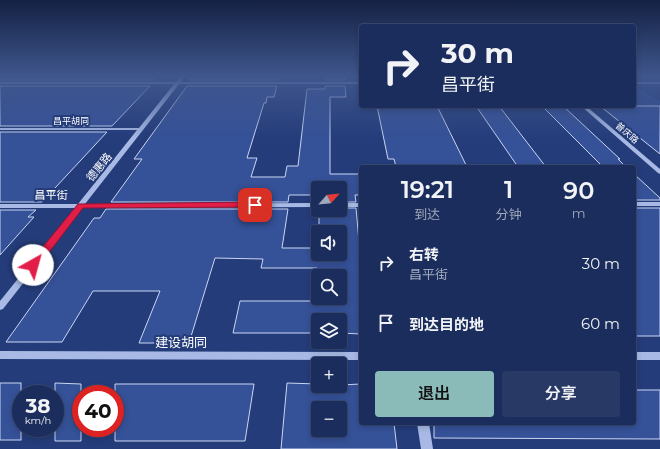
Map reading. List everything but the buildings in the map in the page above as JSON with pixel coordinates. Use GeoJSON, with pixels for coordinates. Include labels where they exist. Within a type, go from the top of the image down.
{"type":"FeatureCollection","features":[{"type":"Feature","properties":{"kind":"street","name":"德惠路"},"geometry":{"type":"LineString","coordinates":[[0,307],[167,97]]}},
{"type":"Feature","properties":{"kind":"street","name":"普庆路"},"geometry":{"type":"LineString","coordinates":[[585,108],[660,172]]}},
{"type":"Feature","properties":{"kind":"street","name":"昌平胡同"},"geometry":{"type":"LineString","coordinates":[[0,129],[141,129]]}},
{"type":"Feature","properties":{"kind":"street"},"geometry":{"type":"LineString","coordinates":[[636,204],[660,204]]}},
{"type":"Feature","properties":{"kind":"street","name":"昌平街"},"geometry":{"type":"LineString","coordinates":[[0,206],[311,205]]}},
{"type":"Feature","properties":{"kind":"street"},"geometry":{"type":"LineString","coordinates":[[347,205],[359,205]]}},
{"type":"Feature","properties":{"kind":"street","name":"建设胡同"},"geometry":{"type":"LineString","coordinates":[[0,355],[359,356]]}},
{"type":"Feature","properties":{"kind":"street"},"geometry":{"type":"LineString","coordinates":[[636,356],[660,356]]}},
{"type":"Feature","properties":{"kind":"street"},"geometry":{"type":"LineString","coordinates":[[423,425],[427,449]]}},
{"type":"Feature","properties":{"kind":"shaded area"},"geometry":{"type":"Polygon","coordinates":[[[636,97],[653,97],[660,101],[660,125],[636,107],[636,97]]]}},
{"type":"Feature","properties":{"kind":"route"},"geometry":{"type":"LineString","coordinates":[[33,265],[81,205],[255,205]]}}]}
